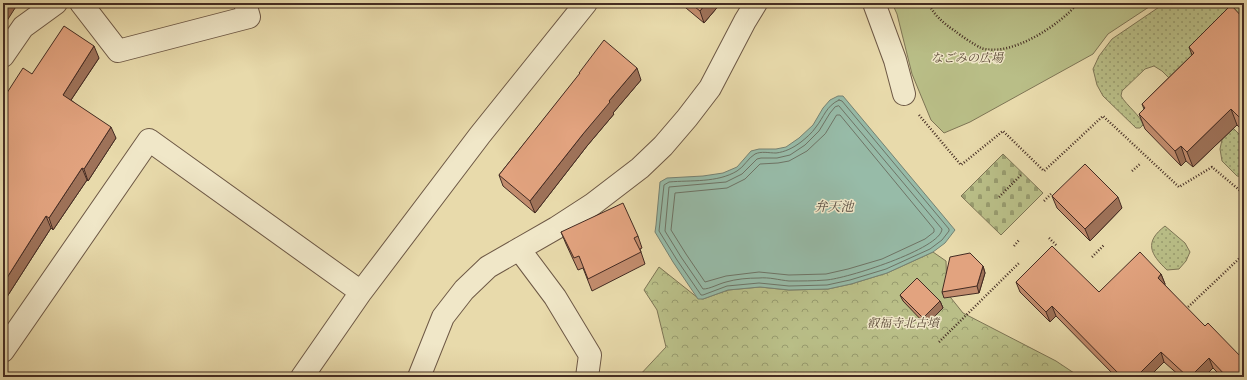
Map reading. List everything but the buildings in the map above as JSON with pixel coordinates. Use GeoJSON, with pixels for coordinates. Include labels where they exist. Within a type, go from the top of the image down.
{"type":"FeatureCollection","features":[{"type":"Feature","properties":{"kind":"street"},"geometry":{"type":"LineString","coordinates":[[4,54],[23,27],[56,3]]}},
{"type":"Feature","properties":{"kind":"street"},"geometry":{"type":"LineString","coordinates":[[81,3],[118,51],[249,17],[245,3]]}},
{"type":"Feature","properties":{"kind":"street"},"geometry":{"type":"LineString","coordinates":[[302,377],[361,292],[480,135],[586,3]]}},
{"type":"Feature","properties":{"kind":"street"},"geometry":{"type":"LineString","coordinates":[[419,377],[443,317],[464,290],[488,267],[593,204],[640,168],[663,146],[710,88],[756,3]]}},
{"type":"Feature","properties":{"kind":"street"},"geometry":{"type":"LineString","coordinates":[[874,3],[895,60],[904,94]]}},
{"type":"Feature","properties":{"kind":"street"},"geometry":{"type":"LineString","coordinates":[[3,351],[149,140],[361,292]]}},
{"type":"Feature","properties":{"kind":"street"},"geometry":{"type":"LineString","coordinates":[[519,249],[555,297],[590,355],[587,377]]}},
{"type":"Feature","properties":{"kind":"path"},"geometry":{"type":"LineString","coordinates":[[928,3],[940,20],[958,33],[982,48],[997,49],[1019,45],[1035,37],[1063,18],[1078,3]]}},
{"type":"Feature","properties":{"kind":"path"},"geometry":{"type":"LineString","coordinates":[[904,94],[918,114],[961,165],[1003,131],[1044,171],[1103,116],[1179,187],[1212,168],[1244,194]]}},
{"type":"Feature","properties":{"kind":"path"},"geometry":{"type":"LineString","coordinates":[[1132,171],[1141,163]]}},
{"type":"Feature","properties":{"kind":"path"},"geometry":{"type":"LineString","coordinates":[[999,197],[1022,174]]}},
{"type":"Feature","properties":{"kind":"path"},"geometry":{"type":"LineString","coordinates":[[1044,202],[1051,194]]}},
{"type":"Feature","properties":{"kind":"path"},"geometry":{"type":"LineString","coordinates":[[1049,238],[1057,246]]}},
{"type":"Feature","properties":{"kind":"path"},"geometry":{"type":"LineString","coordinates":[[1014,246],[1019,240]]}},
{"type":"Feature","properties":{"kind":"path"},"geometry":{"type":"LineString","coordinates":[[1092,257],[1104,245]]}},
{"type":"Feature","properties":{"kind":"path"},"geometry":{"type":"LineString","coordinates":[[1184,311],[1244,254]]}},
{"type":"Feature","properties":{"kind":"path"},"geometry":{"type":"LineString","coordinates":[[939,342],[1019,263]]}},
{"type":"Feature","properties":{"kind":"green space","name":"なごみの広場"},"geometry":{"type":"Polygon","coordinates":[[[892,3],[1155,3],[1108,34],[1093,54],[970,122],[944,133],[931,120],[912,74],[897,14],[892,3]]]}},
{"type":"Feature","properties":{"kind":"green space"},"geometry":{"type":"Polygon","coordinates":[[[1165,3],[1244,3],[1244,21],[1220,115],[1244,139],[1244,177],[1237,176],[1222,161],[1220,149],[1223,135],[1219,128],[1162,71],[1154,66],[1145,69],[1122,91],[1121,96],[1142,122],[1143,125],[1140,128],[1136,128],[1103,96],[1097,85],[1093,69],[1099,56],[1112,39],[1165,3]]]}},
{"type":"Feature","properties":{"kind":"green space"},"geometry":{"type":"Polygon","coordinates":[[[1003,154],[1043,193],[1001,235],[961,196],[1003,154]]]}},
{"type":"Feature","properties":{"kind":"green space"},"geometry":{"type":"Polygon","coordinates":[[[1165,226],[1185,243],[1190,252],[1186,261],[1179,269],[1167,270],[1153,253],[1152,243],[1154,237],[1165,226]]]}},
{"type":"Feature","properties":{"kind":"green space","name":"叡福寺北古墳"},"geometry":{"type":"Polygon","coordinates":[[[933,252],[946,261],[947,293],[963,313],[1056,361],[1080,377],[638,377],[666,347],[657,310],[644,290],[659,267],[698,298],[703,299],[728,290],[760,287],[789,290],[828,289],[887,273],[933,252]]]}},
{"type":"Feature","properties":{"kind":"water","name":"弁天池"},"geometry":{"type":"Polygon","coordinates":[[[838,96],[843,96],[955,230],[945,243],[933,252],[887,273],[851,284],[828,289],[789,290],[760,287],[728,290],[703,299],[698,299],[655,232],[660,182],[667,178],[703,176],[723,173],[737,167],[751,151],[786,147],[799,138],[813,125],[823,108],[830,100],[838,96]]]}}]}
